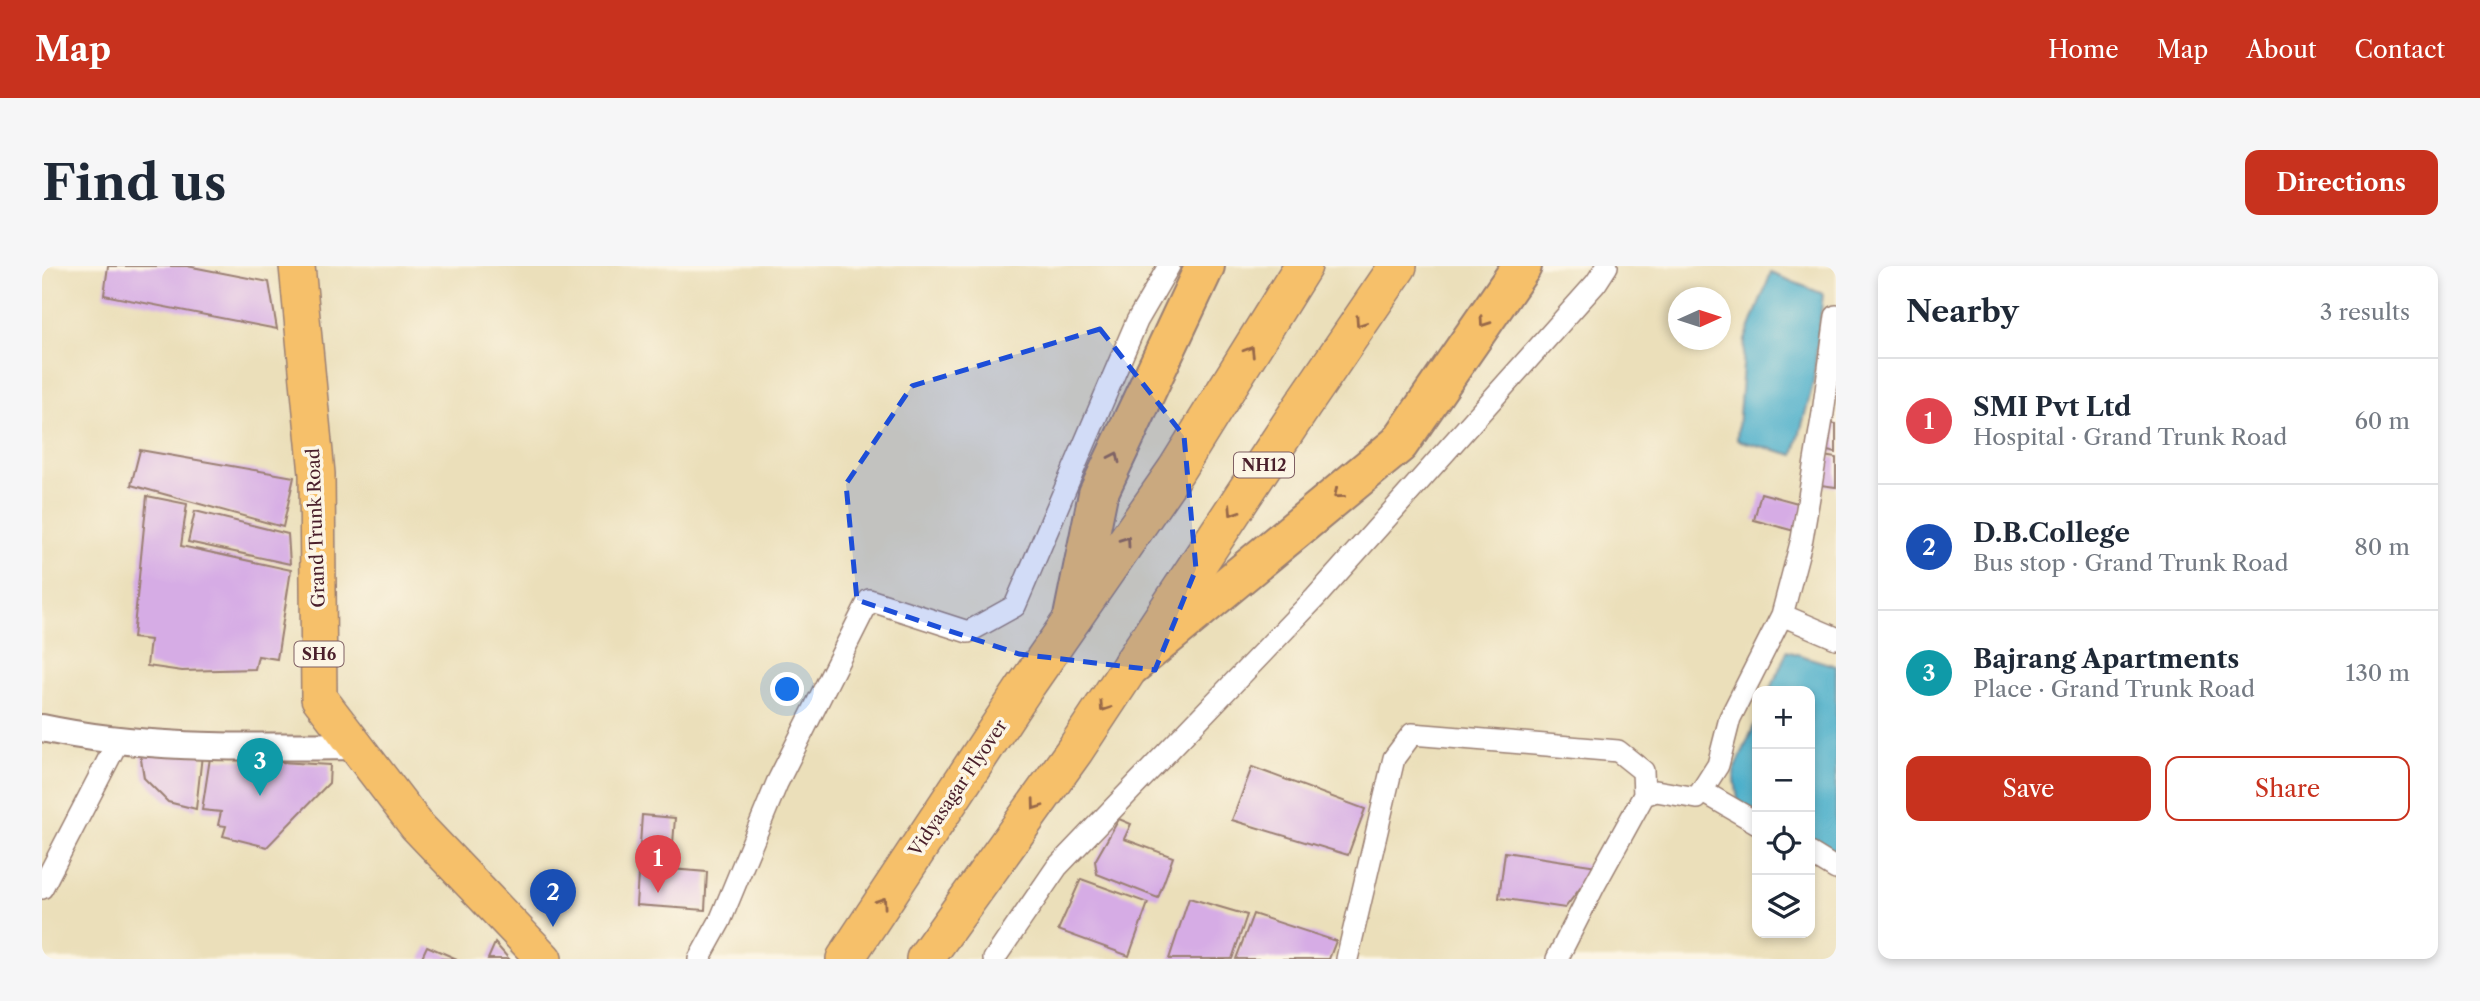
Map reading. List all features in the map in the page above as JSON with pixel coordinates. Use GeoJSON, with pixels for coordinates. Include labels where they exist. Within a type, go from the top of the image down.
{"type":"FeatureCollection","features":[{"type":"Feature","properties":{"kind":"highway"},"geometry":{"type":"LineString","coordinates":[[1073,617],[1098,494],[1205,266]]}},
{"type":"Feature","properties":{"kind":"highway","name":"Vidyasagar Flyover"},"geometry":{"type":"LineString","coordinates":[[845,959],[1023,690],[1176,470],[1303,266]]}},
{"type":"Feature","properties":{"kind":"highway","name":"NH12"},"geometry":{"type":"LineString","coordinates":[[925,959],[1075,750],[1398,266]]}},
{"type":"Feature","properties":{"kind":"highway"},"geometry":{"type":"LineString","coordinates":[[1132,665],[1399,444],[1522,266]]}},
{"type":"Feature","properties":{"kind":"main road","name":"Grand Trunk Road"},"geometry":{"type":"LineString","coordinates":[[297,266],[317,474],[319,698],[417,825],[544,959]]}},
{"type":"Feature","properties":{"kind":"street"},"geometry":{"type":"LineString","coordinates":[[699,959],[720,921],[777,783],[869,600],[968,632],[1015,606],[1136,321],[1168,266]]}},
{"type":"Feature","properties":{"kind":"street"},"geometry":{"type":"LineString","coordinates":[[994,959],[1057,867],[1315,598],[1596,283],[1607,266]]}},
{"type":"Feature","properties":{"kind":"street"},"geometry":{"type":"LineString","coordinates":[[1644,795],[1656,791],[1697,799],[1718,765],[1730,718],[1782,615],[1802,538],[1836,316]]}},
{"type":"Feature","properties":{"kind":"street"},"geometry":{"type":"LineString","coordinates":[[1782,615],[1836,638]]}},
{"type":"Feature","properties":{"kind":"street"},"geometry":{"type":"LineString","coordinates":[[42,728],[84,737],[231,747],[356,746]]}},
{"type":"Feature","properties":{"kind":"street"},"geometry":{"type":"LineString","coordinates":[[1347,959],[1394,758],[1412,734],[1618,751],[1643,771],[1644,795],[1557,959]]}},
{"type":"Feature","properties":{"kind":"street"},"geometry":{"type":"LineString","coordinates":[[42,888],[119,739]]}},
{"type":"Feature","properties":{"kind":"street"},"geometry":{"type":"LineString","coordinates":[[1702,791],[1752,820]]}},
{"type":"Feature","properties":{"kind":"street"},"geometry":{"type":"LineString","coordinates":[[1815,856],[1836,869]]}},
{"type":"Feature","properties":{"kind":"highlighted area"},"geometry":{"type":"Polygon","coordinates":[[[1100,329],[1184,436],[1196,569],[1155,670],[1019,654],[857,600],[846,484],[912,386],[1100,329]]]}},
{"type":"Feature","properties":{"kind":"water"},"geometry":{"type":"Polygon","coordinates":[[[1771,273],[1823,294],[1813,384],[1794,455],[1737,440],[1745,340],[1771,273]]]}},
{"type":"Feature","properties":{"kind":"water"},"geometry":{"type":"Polygon","coordinates":[[[1787,651],[1836,666],[1836,860],[1815,847],[1815,686],[1772,686],[1787,651]]]}},
{"type":"Feature","properties":{"kind":"water"},"geometry":{"type":"Polygon","coordinates":[[[1752,731],[1752,810],[1738,801],[1734,772],[1752,731]]]}},
{"type":"Feature","properties":{"kind":"building"},"geometry":{"type":"Polygon","coordinates":[[[108,266],[187,266],[269,282],[277,329],[104,295],[108,266]]]}},
{"type":"Feature","properties":{"kind":"building"},"geometry":{"type":"Polygon","coordinates":[[[1827,423],[1836,424],[1836,453],[1823,450],[1827,423]]]}},
{"type":"Feature","properties":{"kind":"building"},"geometry":{"type":"Polygon","coordinates":[[[140,450],[294,477],[283,527],[131,485],[140,450]]]}},
{"type":"Feature","properties":{"kind":"building"},"geometry":{"type":"Polygon","coordinates":[[[1823,456],[1836,458],[1836,487],[1820,485],[1823,456]]]}},
{"type":"Feature","properties":{"kind":"building"},"geometry":{"type":"Polygon","coordinates":[[[1761,493],[1805,505],[1798,532],[1754,520],[1761,493]]]}},
{"type":"Feature","properties":{"kind":"building"},"geometry":{"type":"Polygon","coordinates":[[[147,496],[187,504],[181,546],[291,570],[277,659],[258,656],[255,669],[182,671],[147,666],[150,640],[133,638],[147,496]]]}},
{"type":"Feature","properties":{"kind":"building"},"geometry":{"type":"Polygon","coordinates":[[[195,511],[288,534],[290,564],[188,542],[195,511]]]}},
{"type":"Feature","properties":{"kind":"building"},"geometry":{"type":"Polygon","coordinates":[[[140,753],[202,755],[196,809],[168,802],[144,778],[140,753]]]}},
{"type":"Feature","properties":{"kind":"building"},"geometry":{"type":"Polygon","coordinates":[[[210,758],[330,765],[329,783],[267,847],[223,836],[226,826],[218,825],[221,812],[202,810],[210,758]]]}},
{"type":"Feature","properties":{"kind":"building"},"geometry":{"type":"Polygon","coordinates":[[[1252,767],[1365,809],[1348,855],[1232,820],[1252,767]]]}},
{"type":"Feature","properties":{"kind":"building"},"geometry":{"type":"Polygon","coordinates":[[[642,815],[675,818],[671,869],[707,872],[705,910],[636,905],[642,815]]]}},
{"type":"Feature","properties":{"kind":"building"},"geometry":{"type":"Polygon","coordinates":[[[1119,819],[1131,824],[1124,839],[1173,857],[1158,898],[1097,874],[1095,861],[1119,819]]]}},
{"type":"Feature","properties":{"kind":"building"},"geometry":{"type":"Polygon","coordinates":[[[1505,852],[1597,866],[1565,908],[1499,898],[1505,852]]]}},
{"type":"Feature","properties":{"kind":"building"},"geometry":{"type":"Polygon","coordinates":[[[1081,879],[1148,903],[1129,956],[1058,930],[1081,879]]]}},
{"type":"Feature","properties":{"kind":"building"},"geometry":{"type":"Polygon","coordinates":[[[1189,898],[1247,915],[1232,959],[1169,959],[1189,898]]]}},
{"type":"Feature","properties":{"kind":"building"},"geometry":{"type":"Polygon","coordinates":[[[1253,914],[1336,941],[1329,959],[1236,959],[1253,914]]]}},
{"type":"Feature","properties":{"kind":"building"},"geometry":{"type":"Polygon","coordinates":[[[495,943],[509,959],[488,959],[495,943]]]}},
{"type":"Feature","properties":{"kind":"building"},"geometry":{"type":"Polygon","coordinates":[[[427,946],[457,959],[421,959],[427,946]]]}},
{"type":"Feature","properties":{"kind":"place","name":"Bajrang Apartments"},"geometry":{"type":"Point","coordinates":[260,796]}},
{"type":"Feature","properties":{"kind":"place","name":"SMI Pvt Ltd"},"geometry":{"type":"Point","coordinates":[658,893]}},
{"type":"Feature","properties":{"kind":"place","name":"D.B.College"},"geometry":{"type":"Point","coordinates":[553,927]}}]}
